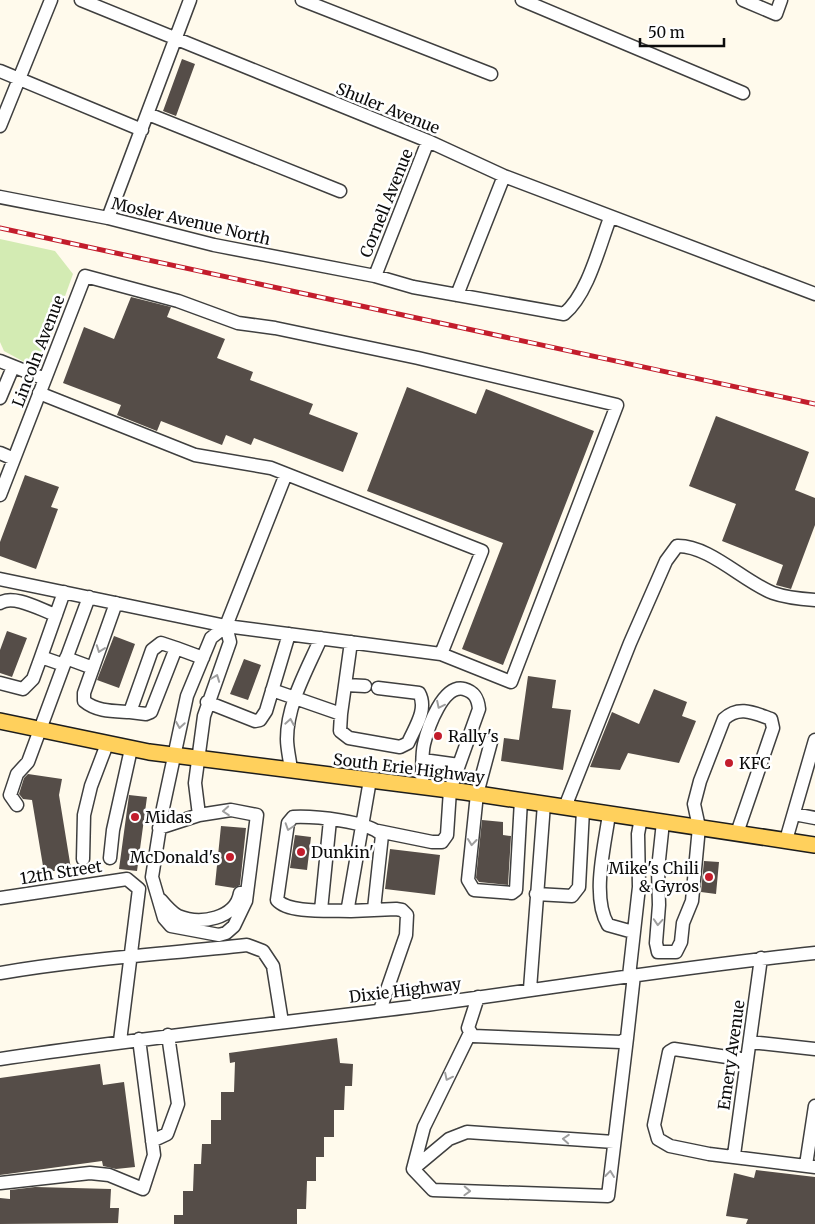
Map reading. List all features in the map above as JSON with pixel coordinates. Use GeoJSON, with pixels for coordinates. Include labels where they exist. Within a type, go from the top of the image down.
{"type":"FeatureCollection","features":[{"type":"Feature","properties":{"kind":"main road","name":"South Erie Highway"},"geometry":{"type":"LineString","coordinates":[[0,721],[106,744],[175,756],[450,790],[815,845]]}},
{"type":"Feature","properties":{"kind":"street"},"geometry":{"type":"LineString","coordinates":[[0,126],[51,0]]}},
{"type":"Feature","properties":{"kind":"street","name":"Shuler Avenue"},"geometry":{"type":"LineString","coordinates":[[81,0],[428,141],[504,176],[610,218],[815,294]]}},
{"type":"Feature","properties":{"kind":"street"},"geometry":{"type":"LineString","coordinates":[[108,218],[190,0]]}},
{"type":"Feature","properties":{"kind":"street"},"geometry":{"type":"LineString","coordinates":[[302,0],[491,74]]}},
{"type":"Feature","properties":{"kind":"street"},"geometry":{"type":"LineString","coordinates":[[522,0],[743,93]]}},
{"type":"Feature","properties":{"kind":"street"},"geometry":{"type":"LineString","coordinates":[[743,0],[776,14],[781,0]]}},
{"type":"Feature","properties":{"kind":"street"},"geometry":{"type":"LineString","coordinates":[[0,71],[142,130]]}},
{"type":"Feature","properties":{"kind":"street"},"geometry":{"type":"LineString","coordinates":[[148,114],[340,191]]}},
{"type":"Feature","properties":{"kind":"street","name":"Cornell Avenue"},"geometry":{"type":"LineString","coordinates":[[375,276],[428,141]]}},
{"type":"Feature","properties":{"kind":"street"},"geometry":{"type":"LineString","coordinates":[[457,295],[504,176]]}},
{"type":"Feature","properties":{"kind":"street","name":"Mosler Avenue North"},"geometry":{"type":"LineString","coordinates":[[0,197],[108,218],[214,245],[375,276],[413,287],[564,314],[572,307],[581,292],[610,218]]}},
{"type":"Feature","properties":{"kind":"street","name":"Lincoln Avenue"},"geometry":{"type":"LineString","coordinates":[[0,494],[85,276],[178,301],[238,323],[275,328],[418,358],[617,405],[511,682],[441,654]]}},
{"type":"Feature","properties":{"kind":"street"},"geometry":{"type":"LineString","coordinates":[[0,361],[45,379]]}},
{"type":"Feature","properties":{"kind":"street"},"geometry":{"type":"LineString","coordinates":[[0,398],[14,366]]}},
{"type":"Feature","properties":{"kind":"street"},"geometry":{"type":"LineString","coordinates":[[0,579],[226,626],[441,654],[482,551],[271,468],[195,455],[39,393]]}},
{"type":"Feature","properties":{"kind":"street"},"geometry":{"type":"LineString","coordinates":[[0,453],[14,459]]}},
{"type":"Feature","properties":{"kind":"street"},"geometry":{"type":"LineString","coordinates":[[160,828],[199,815],[231,810],[257,815],[246,901],[234,926],[226,933],[219,935],[171,926],[164,918],[152,877],[160,828],[184,704],[211,638],[226,626],[286,474]]}},
{"type":"Feature","properties":{"kind":"street"},"geometry":{"type":"LineString","coordinates":[[565,807],[630,644],[666,561],[677,546],[714,557],[772,592],[790,598],[815,600]]}},
{"type":"Feature","properties":{"kind":"street"},"geometry":{"type":"LineString","coordinates":[[0,683],[23,689],[33,679],[64,592]]}},
{"type":"Feature","properties":{"kind":"street"},"geometry":{"type":"LineString","coordinates":[[17,805],[10,795],[16,774],[28,762],[89,597]]}},
{"type":"Feature","properties":{"kind":"street"},"geometry":{"type":"LineString","coordinates":[[0,603],[7,600],[15,600],[56,615]]}},
{"type":"Feature","properties":{"kind":"street"},"geometry":{"type":"LineString","coordinates":[[116,603],[84,693],[84,701],[90,706],[100,710],[146,714],[151,712],[176,648]]}},
{"type":"Feature","properties":{"kind":"street"},"geometry":{"type":"LineString","coordinates":[[199,815],[194,793],[207,702],[230,642],[226,626]]}},
{"type":"Feature","properties":{"kind":"street"},"geometry":{"type":"LineString","coordinates":[[207,702],[255,721],[260,720],[266,711],[289,634]]}},
{"type":"Feature","properties":{"kind":"street"},"geometry":{"type":"LineString","coordinates":[[291,770],[287,739],[296,697],[321,638]]}},
{"type":"Feature","properties":{"kind":"street"},"geometry":{"type":"LineString","coordinates":[[346,685],[418,693],[422,700],[422,709],[408,742],[400,747],[344,736],[340,730],[351,642]]}},
{"type":"Feature","properties":{"kind":"street"},"geometry":{"type":"LineString","coordinates":[[130,712],[152,650],[161,643],[203,658]]}},
{"type":"Feature","properties":{"kind":"street"},"geometry":{"type":"LineString","coordinates":[[41,657],[93,668]]}},
{"type":"Feature","properties":{"kind":"street"},"geometry":{"type":"LineString","coordinates":[[380,1010],[406,935],[407,915],[402,910],[299,909],[282,904],[277,900],[288,823],[293,816],[330,820],[362,825],[378,831],[432,842],[442,842],[447,835],[450,790],[479,709],[478,698],[472,692],[462,688],[453,689],[442,699],[424,743],[422,787]]}},
{"type":"Feature","properties":{"kind":"street"},"geometry":{"type":"LineString","coordinates":[[272,690],[341,714]]}},
{"type":"Feature","properties":{"kind":"street"},"geometry":{"type":"LineString","coordinates":[[675,970],[676,952],[681,942],[683,923],[692,901],[699,827],[694,804],[700,781],[724,719],[731,714],[747,710],[771,719],[773,728],[738,833]]}},
{"type":"Feature","properties":{"kind":"street"},"geometry":{"type":"LineString","coordinates":[[786,840],[815,740]]}},
{"type":"Feature","properties":{"kind":"street"},"geometry":{"type":"LineString","coordinates":[[491,742],[477,794],[468,880],[474,890],[512,893],[516,890],[521,800]]}},
{"type":"Feature","properties":{"kind":"street"},"geometry":{"type":"LineString","coordinates":[[83,859],[84,816],[91,786],[106,744]]}},
{"type":"Feature","properties":{"kind":"street"},"geometry":{"type":"LineString","coordinates":[[110,858],[113,830],[131,749]]}},
{"type":"Feature","properties":{"kind":"street"},"geometry":{"type":"LineString","coordinates":[[423,760],[459,765]]}},
{"type":"Feature","properties":{"kind":"street"},"geometry":{"type":"LineString","coordinates":[[351,911],[348,907],[370,780]]}},
{"type":"Feature","properties":{"kind":"street"},"geometry":{"type":"LineString","coordinates":[[530,989],[544,804]]}},
{"type":"Feature","properties":{"kind":"street"},"geometry":{"type":"LineString","coordinates":[[536,894],[572,896],[579,887],[583,810]]}},
{"type":"Feature","properties":{"kind":"street"},"geometry":{"type":"LineString","coordinates":[[157,896],[172,912],[180,917],[202,921],[232,910],[238,901],[251,814]]}},
{"type":"Feature","properties":{"kind":"street"},"geometry":{"type":"LineString","coordinates":[[609,814],[603,856],[600,909],[608,925],[634,932]]}},
{"type":"Feature","properties":{"kind":"street"},"geometry":{"type":"LineString","coordinates":[[794,814],[815,818]]}},
{"type":"Feature","properties":{"kind":"street"},"geometry":{"type":"LineString","coordinates":[[413,1169],[433,1190],[608,1196],[627,1038],[639,887],[638,834],[640,818]]}},
{"type":"Feature","properties":{"kind":"street"},"geometry":{"type":"LineString","coordinates":[[321,910],[330,820]]}},
{"type":"Feature","properties":{"kind":"street"},"geometry":{"type":"LineString","coordinates":[[657,972],[658,869],[663,822]]}},
{"type":"Feature","properties":{"kind":"street"},"geometry":{"type":"LineString","coordinates":[[374,910],[382,835],[378,831]]}},
{"type":"Feature","properties":{"kind":"street","name":"12th Street"},"geometry":{"type":"LineString","coordinates":[[0,898],[126,879],[139,888],[132,958]]}},
{"type":"Feature","properties":{"kind":"street"},"geometry":{"type":"LineString","coordinates":[[0,973],[57,963],[132,958],[247,945],[263,951],[273,966],[282,1022]]}},
{"type":"Feature","properties":{"kind":"street"},"geometry":{"type":"LineString","coordinates":[[658,952],[676,952]]}},
{"type":"Feature","properties":{"kind":"street","name":"Dixie Highway"},"geometry":{"type":"LineString","coordinates":[[0,1059],[120,1041],[380,1010],[761,958],[815,953]]}},
{"type":"Feature","properties":{"kind":"street"},"geometry":{"type":"LineString","coordinates":[[120,1041],[132,958]]}},
{"type":"Feature","properties":{"kind":"street","name":"Emery Avenue"},"geometry":{"type":"LineString","coordinates":[[734,1155],[761,958]]}},
{"type":"Feature","properties":{"kind":"street"},"geometry":{"type":"LineString","coordinates":[[478,997],[468,1028],[474,1036],[621,1042],[627,1038]]}},
{"type":"Feature","properties":{"kind":"street"},"geometry":{"type":"LineString","coordinates":[[413,1169],[424,1127],[470,1033]]}},
{"type":"Feature","properties":{"kind":"street"},"geometry":{"type":"LineString","coordinates":[[152,1141],[167,1134],[178,1104],[168,1035]]}},
{"type":"Feature","properties":{"kind":"street"},"geometry":{"type":"LineString","coordinates":[[0,1183],[90,1173],[108,1175],[143,1189],[154,1155],[139,1039]]}},
{"type":"Feature","properties":{"kind":"street"},"geometry":{"type":"LineString","coordinates":[[750,1042],[815,1049]]}},
{"type":"Feature","properties":{"kind":"street"},"geometry":{"type":"LineString","coordinates":[[747,1060],[674,1049],[669,1052],[654,1126],[658,1139],[670,1146],[709,1154],[734,1155],[811,1166],[815,1106]]}},
{"type":"Feature","properties":{"kind":"street"},"geometry":{"type":"LineString","coordinates":[[413,1169],[449,1139],[467,1132],[614,1142]]}},
{"type":"Feature","properties":{"kind":"green space"},"geometry":{"type":"Polygon","coordinates":[[[0,239],[55,251],[73,274],[43,357],[28,364],[4,351],[0,342],[0,239]]]}},
{"type":"Feature","properties":{"kind":"building"},"geometry":{"type":"Polygon","coordinates":[[[182,59],[195,64],[176,116],[163,111],[182,59]]]}},
{"type":"Feature","properties":{"kind":"building"},"geometry":{"type":"Polygon","coordinates":[[[131,297],[171,307],[167,317],[225,339],[217,358],[253,372],[250,380],[313,404],[309,414],[358,433],[343,472],[254,438],[251,445],[226,435],[222,445],[161,421],[157,431],[117,415],[121,405],[63,383],[84,327],[114,339],[131,297]]]}},
{"type":"Feature","properties":{"kind":"building"},"geometry":{"type":"Polygon","coordinates":[[[407,387],[476,414],[486,389],[594,431],[503,665],[462,649],[503,543],[367,491],[407,387]]]}},
{"type":"Feature","properties":{"kind":"building"},"geometry":{"type":"Polygon","coordinates":[[[716,416],[809,452],[795,490],[815,498],[815,525],[791,589],[776,585],[783,565],[722,541],[736,504],[689,486],[716,416]]]}},
{"type":"Feature","properties":{"kind":"building"},"geometry":{"type":"Polygon","coordinates":[[[25,475],[59,487],[51,507],[58,509],[36,569],[0,556],[0,542],[25,475]]]}},
{"type":"Feature","properties":{"kind":"building"},"geometry":{"type":"Polygon","coordinates":[[[7,631],[27,638],[12,677],[0,673],[0,650],[7,631]]]}},
{"type":"Feature","properties":{"kind":"building"},"geometry":{"type":"Polygon","coordinates":[[[114,636],[135,644],[119,688],[97,680],[114,636]]]}},
{"type":"Feature","properties":{"kind":"building"},"geometry":{"type":"Polygon","coordinates":[[[244,659],[261,665],[248,700],[230,694],[244,659]]]}},
{"type":"Feature","properties":{"kind":"building"},"geometry":{"type":"Polygon","coordinates":[[[528,676],[556,680],[552,708],[571,710],[563,770],[501,761],[504,738],[519,740],[528,676]]]}},
{"type":"Feature","properties":{"kind":"building"},"geometry":{"type":"Polygon","coordinates":[[[654,689],[687,702],[682,716],[696,721],[679,763],[628,753],[620,770],[590,767],[612,712],[639,724],[654,689]]]}},
{"type":"Feature","properties":{"kind":"building"},"geometry":{"type":"Polygon","coordinates":[[[28,774],[62,779],[59,795],[71,869],[44,872],[32,800],[23,799],[19,794],[24,778],[28,774]]]}},
{"type":"Feature","properties":{"kind":"building"},"geometry":{"type":"Polygon","coordinates":[[[129,795],[147,797],[137,871],[119,869],[129,795]]]}},
{"type":"Feature","properties":{"kind":"building"},"geometry":{"type":"Polygon","coordinates":[[[482,820],[503,822],[503,835],[511,836],[508,885],[479,882],[476,878],[482,820]]]}},
{"type":"Feature","properties":{"kind":"building","name":"McDonald's"},"geometry":{"type":"Polygon","coordinates":[[[221,826],[246,828],[240,885],[234,888],[215,885],[221,826]]]}},
{"type":"Feature","properties":{"kind":"building","name":"Dunkin'"},"geometry":{"type":"Polygon","coordinates":[[[295,835],[311,837],[307,870],[290,868],[295,835]]]}},
{"type":"Feature","properties":{"kind":"building"},"geometry":{"type":"Polygon","coordinates":[[[390,849],[440,855],[435,895],[385,889],[390,849]]]}},
{"type":"Feature","properties":{"kind":"building","name":"Mike's Chili & Gyros"},"geometry":{"type":"Polygon","coordinates":[[[704,861],[719,862],[716,894],[701,892],[704,861]]]}},
{"type":"Feature","properties":{"kind":"building"},"geometry":{"type":"Polygon","coordinates":[[[337,1038],[340,1063],[353,1064],[352,1086],[345,1086],[344,1110],[334,1110],[334,1137],[324,1137],[324,1157],[316,1157],[316,1181],[307,1181],[306,1209],[297,1209],[297,1224],[174,1224],[174,1215],[183,1215],[183,1191],[193,1191],[194,1164],[201,1164],[202,1144],[211,1144],[211,1120],[221,1120],[221,1092],[234,1092],[235,1062],[230,1063],[229,1053],[337,1038]]]}},
{"type":"Feature","properties":{"kind":"building"},"geometry":{"type":"Polygon","coordinates":[[[100,1064],[103,1085],[124,1082],[135,1167],[116,1169],[103,1166],[102,1161],[0,1175],[0,1078],[100,1064]]]}},
{"type":"Feature","properties":{"kind":"building"},"geometry":{"type":"Polygon","coordinates":[[[756,1170],[815,1177],[815,1224],[746,1224],[748,1219],[726,1216],[734,1173],[754,1178],[756,1170]]]}},
{"type":"Feature","properties":{"kind":"building"},"geometry":{"type":"Polygon","coordinates":[[[35,1187],[111,1189],[110,1208],[119,1208],[118,1223],[0,1224],[0,1198],[10,1199],[10,1190],[35,1187]]]}},
{"type":"Feature","properties":{"kind":"railway"},"geometry":{"type":"LineString","coordinates":[[0,228],[815,404]]}},
{"type":"Feature","properties":{"kind":"place","name":"Rally's"},"geometry":{"type":"Point","coordinates":[438,736]}},
{"type":"Feature","properties":{"kind":"place","name":"KFC"},"geometry":{"type":"Point","coordinates":[729,763]}},
{"type":"Feature","properties":{"kind":"place","name":"Midas"},"geometry":{"type":"Point","coordinates":[135,817]}},
{"type":"Feature","properties":{"kind":"place","name":"Dunkin'"},"geometry":{"type":"Point","coordinates":[301,852]}},
{"type":"Feature","properties":{"kind":"place","name":"McDonald's"},"geometry":{"type":"Point","coordinates":[230,857]}},
{"type":"Feature","properties":{"kind":"place","name":"Mike's Chili & Gyros"},"geometry":{"type":"Point","coordinates":[709,877]}}]}
